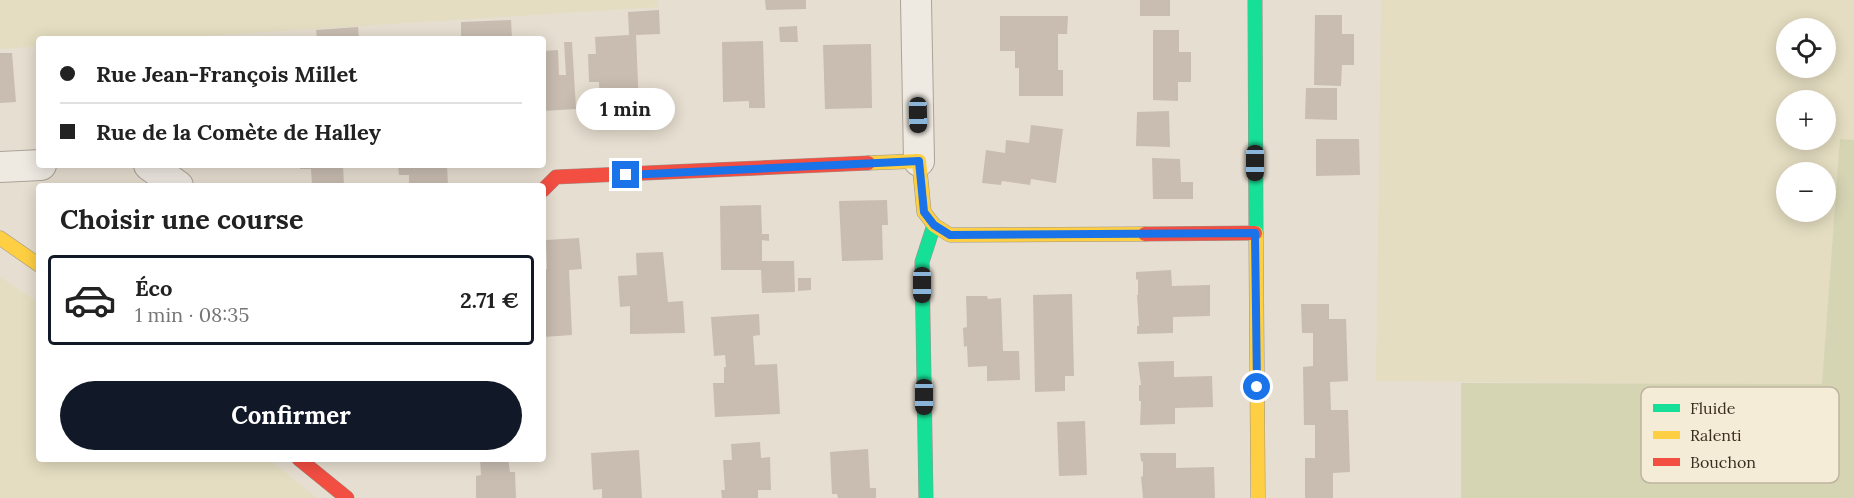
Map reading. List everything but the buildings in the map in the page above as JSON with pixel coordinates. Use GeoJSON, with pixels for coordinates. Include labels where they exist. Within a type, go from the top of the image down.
{"type":"FeatureCollection","features":[{"type":"Feature","properties":{"kind":"street"},"geometry":{"type":"LineString","coordinates":[[916,0],[919,161],[924,212],[934,225],[950,235],[1255,233]]}},
{"type":"Feature","properties":{"kind":"street"},"geometry":{"type":"LineString","coordinates":[[1255,0],[1258,498]]}},
{"type":"Feature","properties":{"kind":"street"},"geometry":{"type":"LineString","coordinates":[[546,187],[556,177],[919,161]]}},
{"type":"Feature","properties":{"kind":"street"},"geometry":{"type":"LineString","coordinates":[[0,167],[36,165]]}},
{"type":"Feature","properties":{"kind":"street"},"geometry":{"type":"LineString","coordinates":[[153,168],[174,183]]}},
{"type":"Feature","properties":{"kind":"street"},"geometry":{"type":"LineString","coordinates":[[926,498],[922,262],[934,225]]}},
{"type":"Feature","properties":{"kind":"street"},"geometry":{"type":"LineString","coordinates":[[0,238],[36,263]]}},
{"type":"Feature","properties":{"kind":"street"},"geometry":{"type":"LineString","coordinates":[[303,462],[347,498]]}},
{"type":"Feature","properties":{"kind":"shaded area"},"geometry":{"type":"Polygon","coordinates":[[[0,0],[658,0],[658,7],[202,36],[36,36],[36,46],[0,49],[0,0]]]}},
{"type":"Feature","properties":{"kind":"shaded area"},"geometry":{"type":"Polygon","coordinates":[[[1381,0],[1854,0],[1854,140],[1840,140],[1836,194],[1836,162],[1776,162],[1776,222],[1834,222],[1822,385],[1376,381],[1381,0]]]}},
{"type":"Feature","properties":{"kind":"shaded area"},"geometry":{"type":"Polygon","coordinates":[[[0,277],[36,301],[36,462],[273,462],[317,498],[0,498],[0,277]]]}},
{"type":"Feature","properties":{"kind":"green space"},"geometry":{"type":"Polygon","coordinates":[[[1840,139],[1854,140],[1854,498],[1461,498],[1461,383],[1822,384],[1834,222],[1836,222],[1840,139]]]}},
{"type":"Feature","properties":{"kind":"traffic: fast"},"geometry":{"type":"LineString","coordinates":[[1255,0],[1256,233]]}},
{"type":"Feature","properties":{"kind":"traffic: fast"},"geometry":{"type":"LineString","coordinates":[[926,498],[922,262],[934,225]]}},
{"type":"Feature","properties":{"kind":"traffic: slow"},"geometry":{"type":"LineString","coordinates":[[868,163],[919,161],[924,212],[934,225],[950,235],[1145,234]]}},
{"type":"Feature","properties":{"kind":"traffic: slow"},"geometry":{"type":"LineString","coordinates":[[1256,233],[1258,498]]}},
{"type":"Feature","properties":{"kind":"traffic: slow"},"geometry":{"type":"LineString","coordinates":[[0,238],[36,263]]}},
{"type":"Feature","properties":{"kind":"traffic: jam"},"geometry":{"type":"LineString","coordinates":[[546,187],[556,177],[868,163]]}},
{"type":"Feature","properties":{"kind":"traffic: jam"},"geometry":{"type":"LineString","coordinates":[[1145,234],[1255,233]]}},
{"type":"Feature","properties":{"kind":"traffic: jam"},"geometry":{"type":"LineString","coordinates":[[303,462],[347,498]]}},
{"type":"Feature","properties":{"kind":"route"},"geometry":{"type":"LineString","coordinates":[[626,175],[919,161],[924,212],[934,225],[950,235],[1255,233],[1257,387]]}}]}
